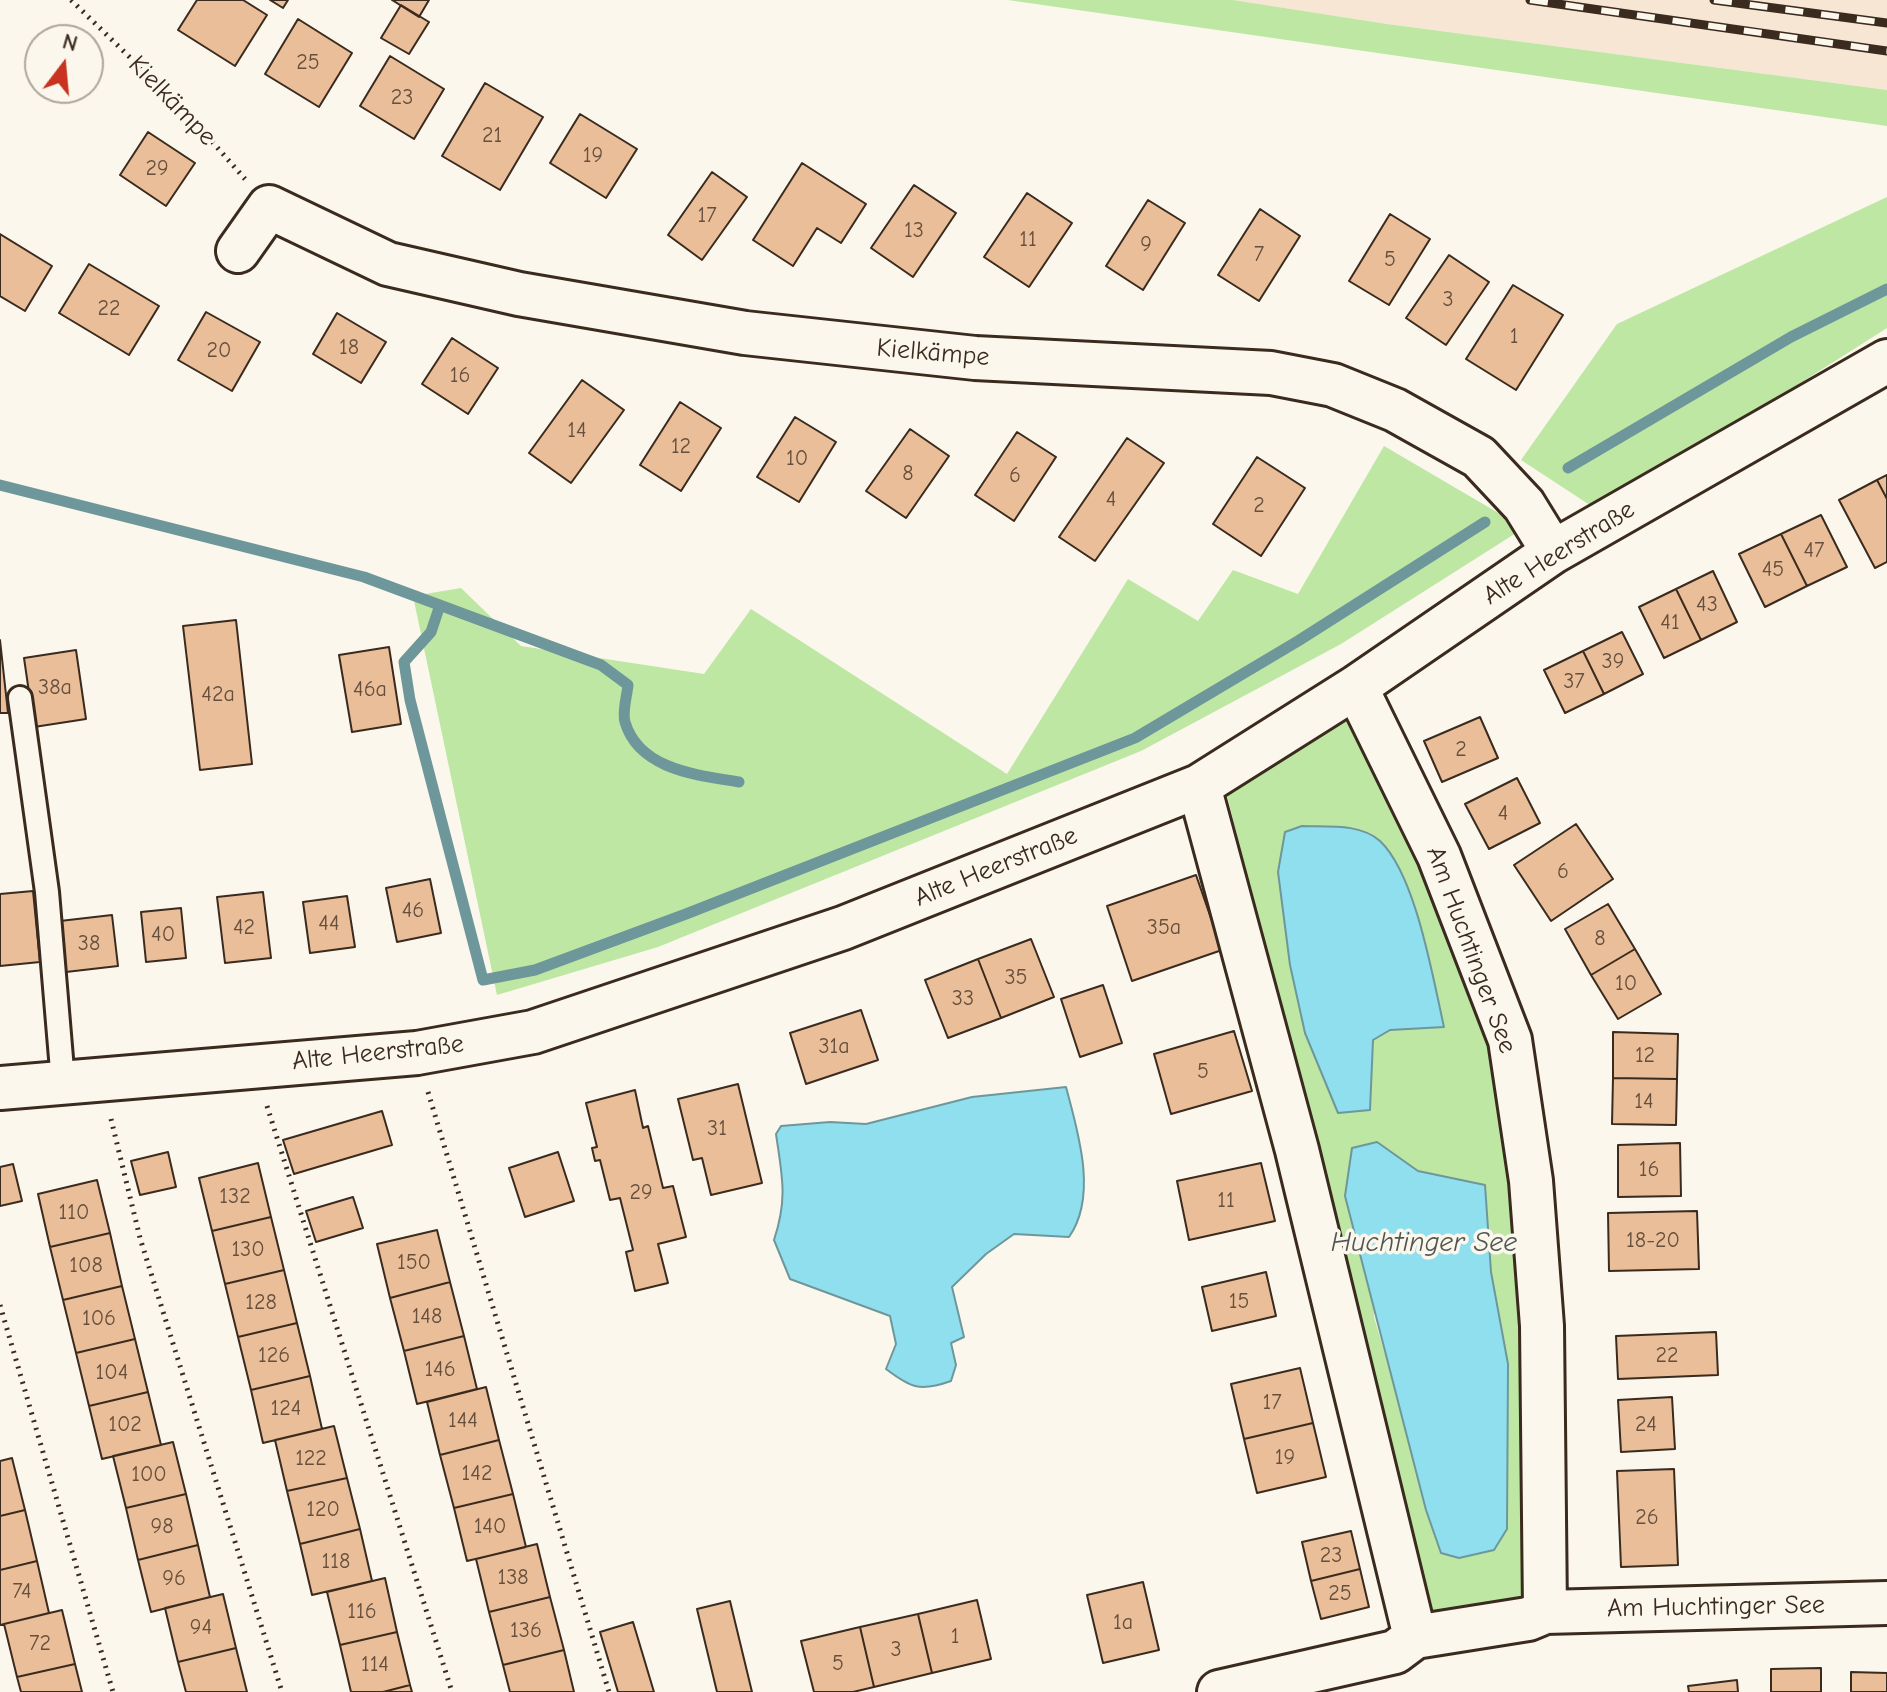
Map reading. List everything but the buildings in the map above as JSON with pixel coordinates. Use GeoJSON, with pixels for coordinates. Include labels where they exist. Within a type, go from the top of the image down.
{"type":"FeatureCollection","features":[{"type":"Feature","properties":{"kind":"street"},"geometry":{"type":"LineString","coordinates":[[238,251],[269,207]]}},
{"type":"Feature","properties":{"kind":"street","name":"Kielkämpe"},"geometry":{"type":"LineString","coordinates":[[269,207],[388,264],[519,294],[745,333],[975,358],[1271,373],[1333,385],[1395,410],[1479,457],[1524,505],[1553,552]]}},
{"type":"Feature","properties":{"kind":"street","name":"Alte Heerstraße"},"geometry":{"type":"LineString","coordinates":[[0,1088],[417,1053],[533,1032],[843,928],[1199,786],[1356,687],[1553,552],[1887,361]]}},
{"type":"Feature","properties":{"kind":"street","name":"Am Huchtinger See"},"geometry":{"type":"LineString","coordinates":[[1356,687],[1439,856],[1510,1040],[1531,1181],[1542,1326],[1545,1612]]}},
{"type":"Feature","properties":{"kind":"street"},"geometry":{"type":"LineString","coordinates":[[1199,786],[1297,1150],[1415,1637]]}},
{"type":"Feature","properties":{"kind":"street","name":"Am Huchtinger See"},"geometry":{"type":"LineString","coordinates":[[1219,1692],[1395,1652],[1415,1637],[1528,1619],[1545,1612],[1887,1603]]}},
{"type":"Feature","properties":{"kind":"lane"},"geometry":{"type":"LineString","coordinates":[[20,698],[47,892],[82,1081]]}},
{"type":"Feature","properties":{"kind":"path","name":"Kielkämpe"},"geometry":{"type":"LineString","coordinates":[[71,0],[187,113],[269,207]]}},
{"type":"Feature","properties":{"kind":"path"},"geometry":{"type":"LineString","coordinates":[[417,1053],[609,1692]]}},
{"type":"Feature","properties":{"kind":"path"},"geometry":{"type":"LineString","coordinates":[[258,1066],[271,1124],[452,1692]]}},
{"type":"Feature","properties":{"kind":"path"},"geometry":{"type":"LineString","coordinates":[[82,1081],[140,1238],[282,1692]]}},
{"type":"Feature","properties":{"kind":"path"},"geometry":{"type":"LineString","coordinates":[[0,1305],[113,1692]]}},
{"type":"Feature","properties":{"kind":"shaded area"},"geometry":{"type":"Polygon","coordinates":[[[1233,0],[1887,0],[1887,90],[1387,24],[1233,0]]]}},
{"type":"Feature","properties":{"kind":"green space"},"geometry":{"type":"Polygon","coordinates":[[[1008,0],[1233,0],[1387,24],[1887,90],[1887,126],[1008,0]]]}},
{"type":"Feature","properties":{"kind":"green space"},"geometry":{"type":"Polygon","coordinates":[[[1887,197],[1887,328],[1599,511],[1521,460],[1617,324],[1887,197]]]}},
{"type":"Feature","properties":{"kind":"green space"},"geometry":{"type":"Polygon","coordinates":[[[1384,446],[1524,528],[1341,644],[1141,751],[658,947],[497,995],[413,596],[461,588],[521,646],[704,674],[751,609],[1007,774],[1128,579],[1198,621],[1233,570],[1298,594],[1384,446]]]}},
{"type":"Feature","properties":{"kind":"green space"},"geometry":{"type":"Polygon","coordinates":[[[1344,717],[1357,720],[1450,924],[1490,1039],[1518,1235],[1528,1393],[1529,1596],[1519,1602],[1430,1613],[1225,787],[1344,717]],[[1354,828],[1278,872],[1290,965],[1305,1033],[1339,1113],[1370,1110],[1373,1040],[1390,1030],[1443,1027],[1397,867],[1379,841],[1354,828]],[[1377,1142],[1374,1317],[1406,1425],[1426,1510],[1441,1553],[1507,1529],[1508,1365],[1491,1272],[1485,1186],[1418,1171],[1377,1142]]]}},
{"type":"Feature","properties":{"kind":"water"},"geometry":{"type":"Polygon","coordinates":[[[1302,826],[1353,829],[1380,841],[1404,878],[1428,956],[1444,1027],[1390,1030],[1373,1040],[1370,1110],[1338,1113],[1305,1033],[1290,965],[1278,872],[1285,832],[1302,826]]]}},
{"type":"Feature","properties":{"kind":"water"},"geometry":{"type":"Polygon","coordinates":[[[1066,1087],[1083,1164],[1084,1183],[1078,1221],[1069,1237],[1014,1234],[986,1254],[952,1287],[964,1337],[951,1343],[956,1365],[951,1381],[923,1387],[902,1380],[886,1369],[896,1344],[890,1316],[790,1279],[774,1240],[782,1199],[776,1134],[781,1126],[830,1122],[866,1124],[972,1097],[1066,1087]]]}},
{"type":"Feature","properties":{"kind":"water","name":"Huchtinger See"},"geometry":{"type":"Polygon","coordinates":[[[1377,1142],[1418,1171],[1485,1185],[1491,1272],[1508,1364],[1507,1529],[1494,1550],[1459,1558],[1441,1553],[1426,1510],[1345,1196],[1352,1148],[1377,1142]]]}},
{"type":"Feature","properties":{"kind":"waterway"},"geometry":{"type":"LineString","coordinates":[[1568,468],[1791,337],[1887,289]]}},
{"type":"Feature","properties":{"kind":"waterway"},"geometry":{"type":"LineString","coordinates":[[0,485],[364,577],[601,665],[628,685],[625,722],[632,738],[643,751],[656,760],[689,773],[739,782]]}},
{"type":"Feature","properties":{"kind":"waterway"},"geometry":{"type":"LineString","coordinates":[[440,605],[431,632],[404,662],[410,700],[483,980],[535,970],[686,914],[1135,738],[1298,641],[1485,522]]}},
{"type":"Feature","properties":{"kind":"railway"},"geometry":{"type":"LineString","coordinates":[[1530,0],[1887,51]]}},
{"type":"Feature","properties":{"kind":"railway"},"geometry":{"type":"LineString","coordinates":[[1714,0],[1887,23]]}}]}
